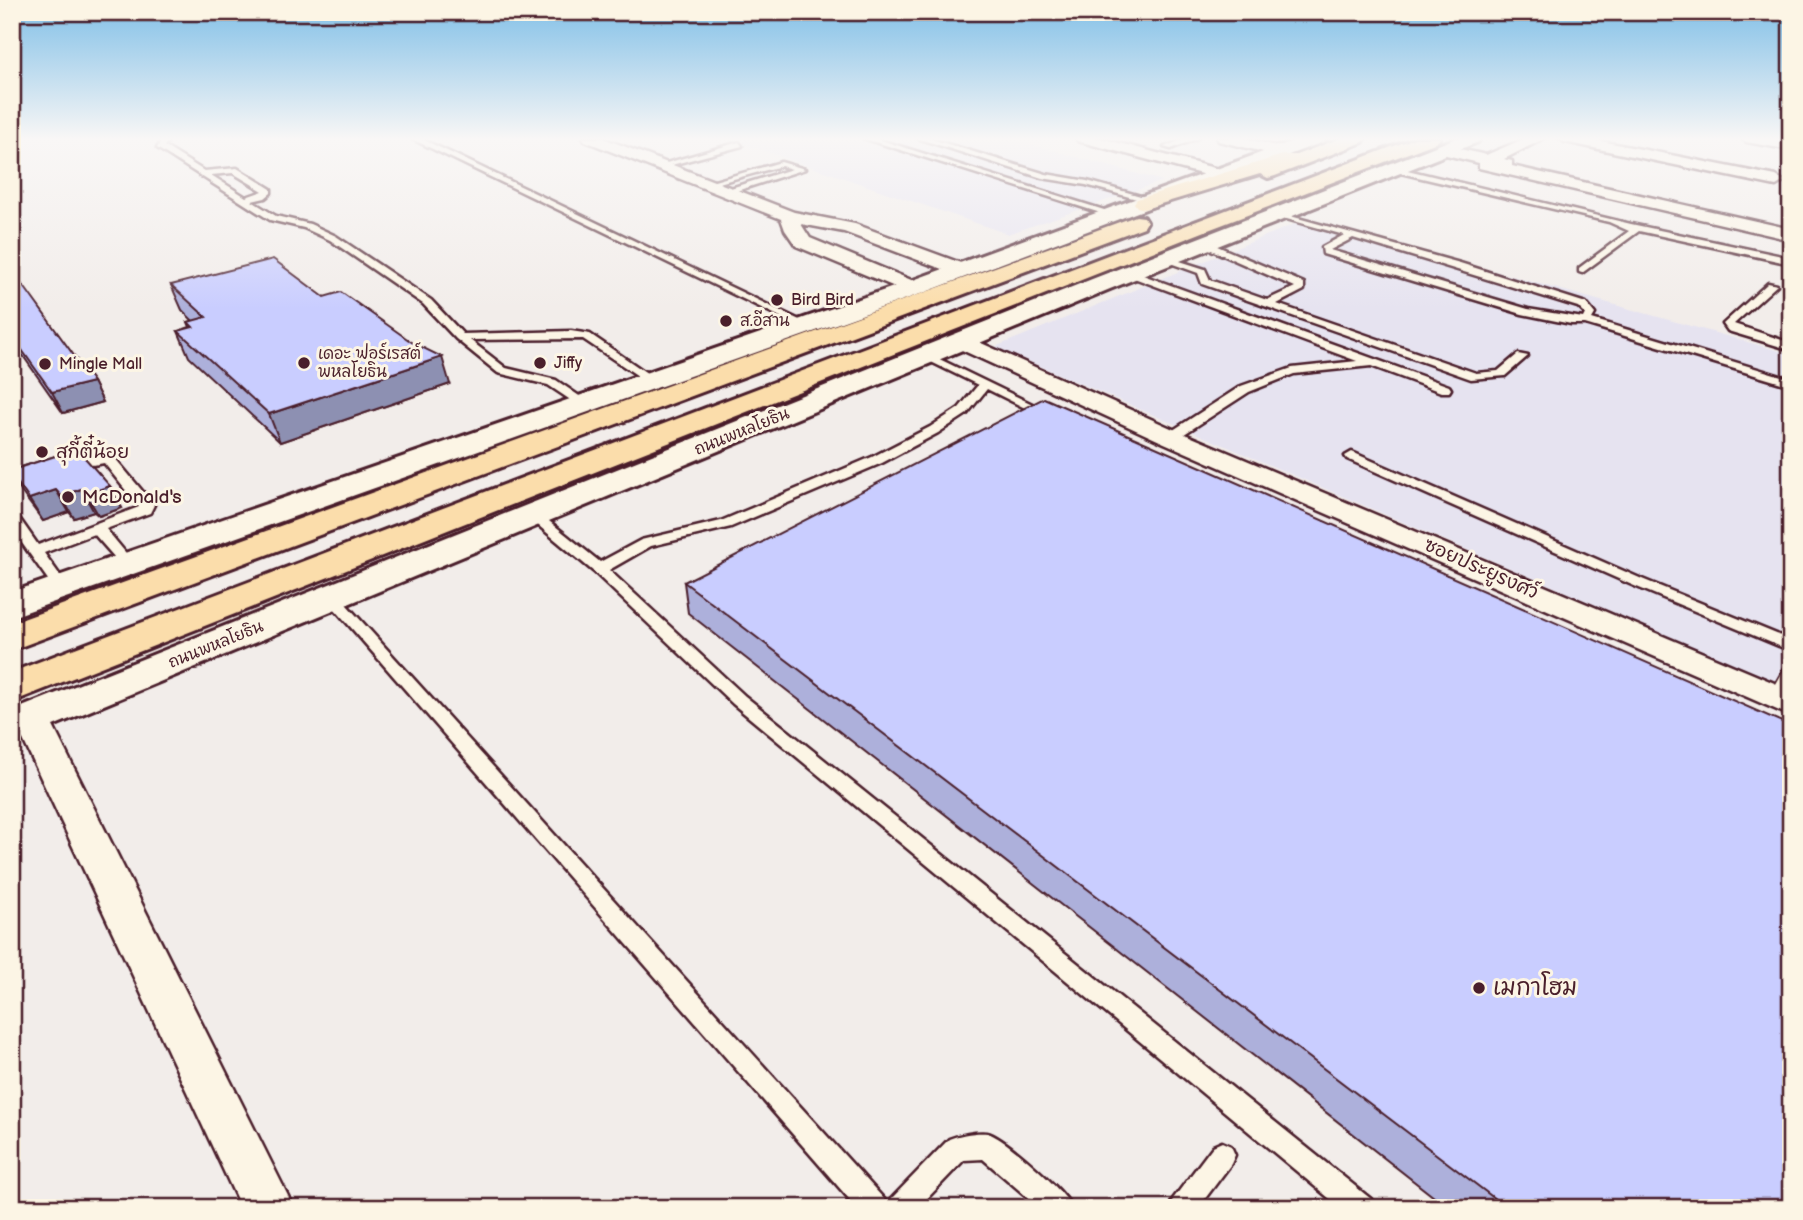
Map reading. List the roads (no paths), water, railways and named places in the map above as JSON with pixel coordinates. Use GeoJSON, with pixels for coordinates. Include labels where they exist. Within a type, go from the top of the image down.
{"type":"FeatureCollection","features":[{"type":"Feature","properties":{"kind":"highway"},"geometry":{"type":"LineString","coordinates":[[1148,202],[1169,195]]}},
{"type":"Feature","properties":{"kind":"highway"},"geometry":{"type":"LineString","coordinates":[[12,637],[1190,195]]}},
{"type":"Feature","properties":{"kind":"highway","name":"ถนนพหลโยธิน"},"geometry":{"type":"LineString","coordinates":[[19,712],[1143,247],[1295,195]]}},
{"type":"Feature","properties":{"kind":"highway"},"geometry":{"type":"LineString","coordinates":[[1208,241],[1315,195]]}},
{"type":"Feature","properties":{"kind":"main road"},"geometry":{"type":"LineString","coordinates":[[12,605],[914,288],[1166,195]]}},
{"type":"Feature","properties":{"kind":"main road","name":"ถนนพหลโยธิน"},"geometry":{"type":"LineString","coordinates":[[19,712],[332,597],[1320,195]]}},
{"type":"Feature","properties":{"kind":"street"},"geometry":{"type":"LineString","coordinates":[[735,195],[789,216],[849,228],[962,270]]}},
{"type":"Feature","properties":{"kind":"street"},"geometry":{"type":"LineString","coordinates":[[1656,195],[1740,210],[1791,228]]}},
{"type":"Feature","properties":{"kind":"street"},"geometry":{"type":"LineString","coordinates":[[1740,210],[1759,195]]}},
{"type":"Feature","properties":{"kind":"street"},"geometry":{"type":"LineString","coordinates":[[1740,210],[1791,234]]}},
{"type":"Feature","properties":{"kind":"street"},"geometry":{"type":"LineString","coordinates":[[789,216],[794,230],[803,242],[914,288]]}},
{"type":"Feature","properties":{"kind":"street","name":"ซอยประยูรงศว์"},"geometry":{"type":"LineString","coordinates":[[961,341],[1171,437],[1786,691]]}},
{"type":"Feature","properties":{"kind":"street"},"geometry":{"type":"LineString","coordinates":[[19,712],[268,1208]]}},
{"type":"Feature","properties":{"kind":"lane"},"geometry":{"type":"LineString","coordinates":[[238,195],[273,218],[307,226],[333,238],[427,302],[460,337],[502,371],[552,382],[585,404]]}},
{"type":"Feature","properties":{"kind":"lane"},"geometry":{"type":"LineString","coordinates":[[246,200],[258,195]]}},
{"type":"Feature","properties":{"kind":"lane"},"geometry":{"type":"LineString","coordinates":[[532,195],[805,326]]}},
{"type":"Feature","properties":{"kind":"lane"},"geometry":{"type":"LineString","coordinates":[[1052,195],[1114,214]]}},
{"type":"Feature","properties":{"kind":"lane"},"geometry":{"type":"LineString","coordinates":[[1125,195],[1148,202]]}},
{"type":"Feature","properties":{"kind":"lane"},"geometry":{"type":"LineString","coordinates":[[1517,195],[1629,226],[1791,261]]}},
{"type":"Feature","properties":{"kind":"lane"},"geometry":{"type":"LineString","coordinates":[[1279,214],[1582,305],[1590,314],[1586,321]]}},
{"type":"Feature","properties":{"kind":"lane"},"geometry":{"type":"LineString","coordinates":[[1583,270],[1635,231],[1629,226]]}},
{"type":"Feature","properties":{"kind":"lane"},"geometry":{"type":"LineString","coordinates":[[1352,235],[1325,249],[1326,252],[1526,312],[1586,321],[1791,383]]}},
{"type":"Feature","properties":{"kind":"lane"},"geometry":{"type":"LineString","coordinates":[[1208,241],[1245,262],[1300,285],[1300,288],[1268,304]]}},
{"type":"Feature","properties":{"kind":"lane"},"geometry":{"type":"LineString","coordinates":[[1164,259],[1202,271],[1206,282],[1216,287],[1475,377],[1501,374],[1522,356]]}},
{"type":"Feature","properties":{"kind":"lane"},"geometry":{"type":"LineString","coordinates":[[1129,273],[1445,389]]}},
{"type":"Feature","properties":{"kind":"lane"},"geometry":{"type":"LineString","coordinates":[[1772,285],[1728,324],[1732,329],[1791,347]]}},
{"type":"Feature","properties":{"kind":"lane"},"geometry":{"type":"LineString","coordinates":[[460,337],[570,334],[586,336],[651,380]]}},
{"type":"Feature","properties":{"kind":"lane"},"geometry":{"type":"LineString","coordinates":[[927,356],[1057,418]]}},
{"type":"Feature","properties":{"kind":"lane"},"geometry":{"type":"LineString","coordinates":[[1171,437],[1245,389],[1292,371],[1375,362]]}},
{"type":"Feature","properties":{"kind":"lane"},"geometry":{"type":"LineString","coordinates":[[599,569],[646,543],[726,524],[877,460],[934,430],[963,411],[985,384]]}},
{"type":"Feature","properties":{"kind":"lane"},"geometry":{"type":"LineString","coordinates":[[1352,456],[1637,582],[1791,646]]}},
{"type":"Feature","properties":{"kind":"lane"},"geometry":{"type":"LineString","coordinates":[[35,551],[138,514],[145,510],[147,505],[109,460],[101,458],[85,461],[49,472]]}},
{"type":"Feature","properties":{"kind":"lane"},"geometry":{"type":"LineString","coordinates":[[534,516],[599,569],[739,700],[1363,1208]]}},
{"type":"Feature","properties":{"kind":"lane"},"geometry":{"type":"LineString","coordinates":[[12,518],[61,588]]}},
{"type":"Feature","properties":{"kind":"lane"},"geometry":{"type":"LineString","coordinates":[[98,529],[128,564]]}},
{"type":"Feature","properties":{"kind":"lane"},"geometry":{"type":"LineString","coordinates":[[332,597],[875,1208]]}},
{"type":"Feature","properties":{"kind":"lane"},"geometry":{"type":"LineString","coordinates":[[900,1208],[958,1148],[987,1146],[1030,1180],[1059,1208]]}},
{"type":"Feature","properties":{"kind":"lane"},"geometry":{"type":"LineString","coordinates":[[1182,1208],[1222,1155]]}},
{"type":"Feature","properties":{"kind":"place","name":"Bird Bird"},"geometry":{"type":"Point","coordinates":[777,300]}},
{"type":"Feature","properties":{"kind":"place","name":"ส.อีสาน"},"geometry":{"type":"Point","coordinates":[726,321]}},
{"type":"Feature","properties":{"kind":"place","name":"เดอะ ฟอร์เรสต์ พหลโยธิน"},"geometry":{"type":"Point","coordinates":[304,363]}},
{"type":"Feature","properties":{"kind":"place","name":"Jiffy"},"geometry":{"type":"Point","coordinates":[540,363]}},
{"type":"Feature","properties":{"kind":"place","name":"Mingle Mall"},"geometry":{"type":"Point","coordinates":[45,364]}},
{"type":"Feature","properties":{"kind":"place","name":"สุกี้ตี๋น้อย"},"geometry":{"type":"Point","coordinates":[42,452]}},
{"type":"Feature","properties":{"kind":"place","name":"McDonald's"},"geometry":{"type":"Point","coordinates":[68,497]}},
{"type":"Feature","properties":{"kind":"place","name":"เมกาโฮม"},"geometry":{"type":"Point","coordinates":[1479,988]}}]}
